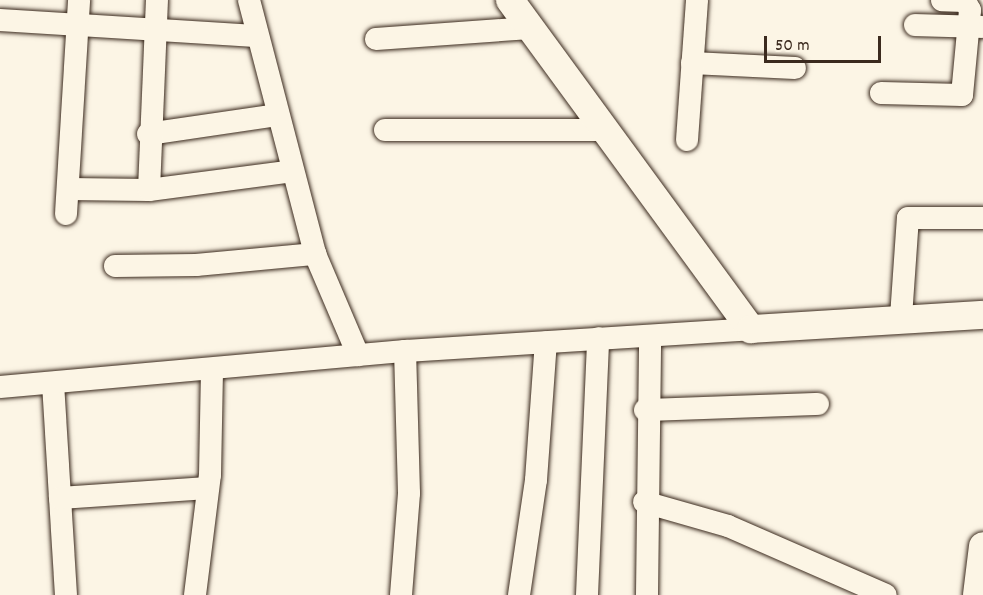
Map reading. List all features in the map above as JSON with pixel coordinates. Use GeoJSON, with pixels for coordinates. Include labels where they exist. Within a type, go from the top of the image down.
{"type":"FeatureCollection","features":[{"type":"Feature","properties":{"kind":"main road"},"geometry":{"type":"LineString","coordinates":[[510,0],[751,329],[901,317],[983,315]]}},
{"type":"Feature","properties":{"kind":"main road"},"geometry":{"type":"LineString","coordinates":[[977,595],[983,546]]}},
{"type":"Feature","properties":{"kind":"street"},"geometry":{"type":"LineString","coordinates":[[66,214],[78,0]]}},
{"type":"Feature","properties":{"kind":"street"},"geometry":{"type":"LineString","coordinates":[[148,189],[148,134],[157,0]]}},
{"type":"Feature","properties":{"kind":"street"},"geometry":{"type":"LineString","coordinates":[[249,0],[256,36],[315,254],[358,355]]}},
{"type":"Feature","properties":{"kind":"street"},"geometry":{"type":"LineString","coordinates":[[687,140],[697,0]]}},
{"type":"Feature","properties":{"kind":"street"},"geometry":{"type":"LineString","coordinates":[[881,93],[962,95],[976,27],[969,4],[942,0]]}},
{"type":"Feature","properties":{"kind":"street"},"geometry":{"type":"LineString","coordinates":[[0,20],[256,36]]}},
{"type":"Feature","properties":{"kind":"street"},"geometry":{"type":"LineString","coordinates":[[915,25],[976,27]]}},
{"type":"Feature","properties":{"kind":"street"},"geometry":{"type":"LineString","coordinates":[[376,39],[530,28]]}},
{"type":"Feature","properties":{"kind":"street"},"geometry":{"type":"LineString","coordinates":[[692,63],[795,68]]}},
{"type":"Feature","properties":{"kind":"street"},"geometry":{"type":"LineString","coordinates":[[148,134],[277,115]]}},
{"type":"Feature","properties":{"kind":"street"},"geometry":{"type":"LineString","coordinates":[[385,130],[606,130]]}},
{"type":"Feature","properties":{"kind":"street"},"geometry":{"type":"LineString","coordinates":[[68,189],[148,189],[294,171]]}},
{"type":"Feature","properties":{"kind":"street"},"geometry":{"type":"LineString","coordinates":[[901,317],[908,218],[983,218]]}},
{"type":"Feature","properties":{"kind":"street"},"geometry":{"type":"LineString","coordinates":[[115,266],[196,265],[315,254]]}},
{"type":"Feature","properties":{"kind":"street"},"geometry":{"type":"LineString","coordinates":[[0,387],[405,351],[751,329]]}},
{"type":"Feature","properties":{"kind":"street"},"geometry":{"type":"LineString","coordinates":[[647,595],[644,502],[645,410],[650,336]]}},
{"type":"Feature","properties":{"kind":"street"},"geometry":{"type":"LineString","coordinates":[[586,595],[598,338]]}},
{"type":"Feature","properties":{"kind":"street"},"geometry":{"type":"LineString","coordinates":[[519,595],[536,480],[546,342]]}},
{"type":"Feature","properties":{"kind":"street"},"geometry":{"type":"LineString","coordinates":[[401,595],[409,493],[405,351]]}},
{"type":"Feature","properties":{"kind":"street"},"geometry":{"type":"LineString","coordinates":[[195,595],[208,488],[212,369]]}},
{"type":"Feature","properties":{"kind":"street"},"geometry":{"type":"LineString","coordinates":[[53,383],[66,595]]}},
{"type":"Feature","properties":{"kind":"street"},"geometry":{"type":"LineString","coordinates":[[645,410],[818,404]]}},
{"type":"Feature","properties":{"kind":"street"},"geometry":{"type":"LineString","coordinates":[[60,498],[208,488]]}},
{"type":"Feature","properties":{"kind":"street"},"geometry":{"type":"LineString","coordinates":[[644,502],[728,526],[886,595]]}}]}
